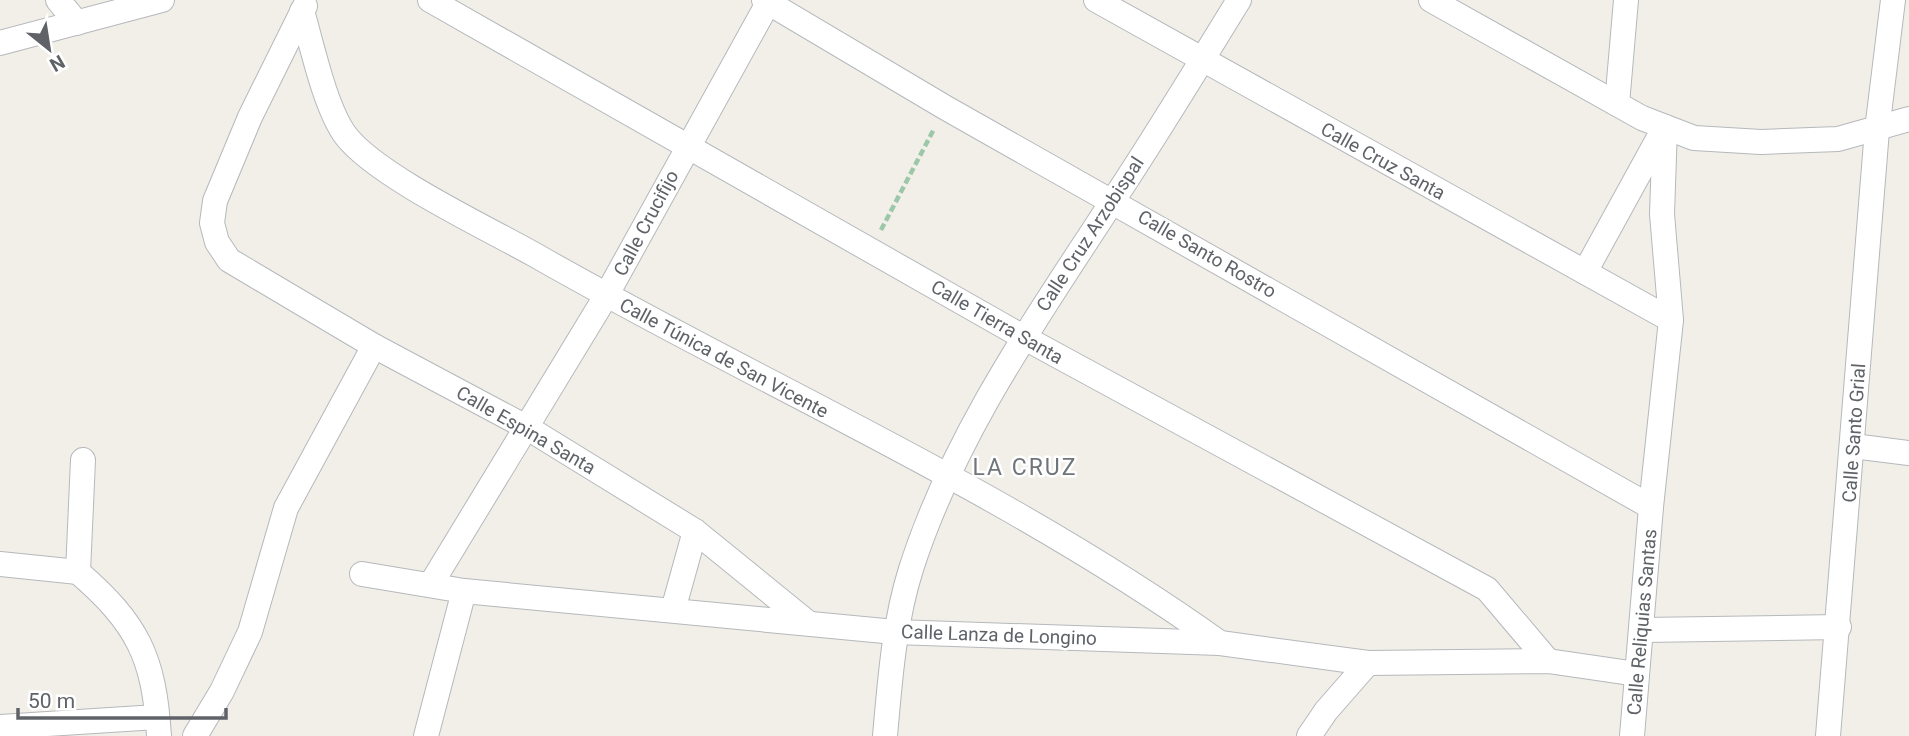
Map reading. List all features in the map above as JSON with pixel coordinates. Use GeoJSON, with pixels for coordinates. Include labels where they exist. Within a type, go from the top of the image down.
{"type":"FeatureCollection","features":[{"type":"Feature","properties":{"kind":"street"},"geometry":{"type":"LineString","coordinates":[[58,0],[77,23]]}},
{"type":"Feature","properties":{"kind":"street"},"geometry":{"type":"LineString","coordinates":[[0,43],[162,0]]}},
{"type":"Feature","properties":{"kind":"street","name":"Calle Tierra Santa"},"geometry":{"type":"LineString","coordinates":[[430,0],[1023,337],[1487,589],[1548,661]]}},
{"type":"Feature","properties":{"kind":"street","name":"Calle Cruz Santa"},"geometry":{"type":"LineString","coordinates":[[1096,0],[1671,320]]}},
{"type":"Feature","properties":{"kind":"street","name":"Calle Cruz Arzobispal"},"geometry":{"type":"LineString","coordinates":[[885,736],[895,632],[911,569],[947,475],[1023,337],[1114,201],[1239,0]]}},
{"type":"Feature","properties":{"kind":"street"},"geometry":{"type":"LineString","coordinates":[[1431,0],[1617,104],[1694,138],[1761,142],[1838,139],[1909,119]]}},
{"type":"Feature","properties":{"kind":"street"},"geometry":{"type":"LineString","coordinates":[[1617,104],[1626,0]]}},
{"type":"Feature","properties":{"kind":"street","name":"Calle Santo Grial"},"geometry":{"type":"LineString","coordinates":[[1828,736],[1877,130],[1893,0]]}},
{"type":"Feature","properties":{"kind":"street","name":"Calle Crucifijo"},"geometry":{"type":"LineString","coordinates":[[431,584],[606,296],[766,1]]}},
{"type":"Feature","properties":{"kind":"street","name":"Calle Santo Rostro"},"geometry":{"type":"LineString","coordinates":[[766,1],[946,108],[1651,507]]}},
{"type":"Feature","properties":{"kind":"street","name":"Calle Espina Santa"},"geometry":{"type":"LineString","coordinates":[[305,6],[250,117],[215,201],[212,223],[217,242],[229,260],[374,346],[526,427],[695,531],[807,622]]}},
{"type":"Feature","properties":{"kind":"street","name":"Calle Túnica de San Vicente"},"geometry":{"type":"LineString","coordinates":[[305,6],[317,64],[345,135],[369,157],[405,182],[606,296],[947,475],[1152,594],[1220,643]]}},
{"type":"Feature","properties":{"kind":"street"},"geometry":{"type":"LineString","coordinates":[[1584,272],[1665,127]]}},
{"type":"Feature","properties":{"kind":"street","name":"Calle Reliquias Santas"},"geometry":{"type":"LineString","coordinates":[[1632,736],[1643,631],[1651,507],[1671,320],[1662,214],[1665,127]]}},
{"type":"Feature","properties":{"kind":"street"},"geometry":{"type":"LineString","coordinates":[[195,736],[222,691],[250,632],[286,508],[374,346]]}},
{"type":"Feature","properties":{"kind":"street"},"geometry":{"type":"LineString","coordinates":[[1853,446],[1909,453]]}},
{"type":"Feature","properties":{"kind":"street"},"geometry":{"type":"LineString","coordinates":[[78,572],[83,460]]}},
{"type":"Feature","properties":{"kind":"street"},"geometry":{"type":"LineString","coordinates":[[673,610],[695,531]]}},
{"type":"Feature","properties":{"kind":"street"},"geometry":{"type":"LineString","coordinates":[[0,564],[78,572],[120,612],[138,640],[152,675],[158,727],[0,727]]}},
{"type":"Feature","properties":{"kind":"street","name":"Calle Lanza de Longino"},"geometry":{"type":"LineString","coordinates":[[362,575],[464,591],[895,632],[1220,643],[1368,663],[1548,661],[1637,674]]}},
{"type":"Feature","properties":{"kind":"street"},"geometry":{"type":"LineString","coordinates":[[426,736],[464,591]]}},
{"type":"Feature","properties":{"kind":"street"},"geometry":{"type":"LineString","coordinates":[[1643,631],[1839,626]]}},
{"type":"Feature","properties":{"kind":"street"},"geometry":{"type":"LineString","coordinates":[[1309,736],[1326,711],[1368,663]]}},
{"type":"Feature","properties":{"kind":"path"},"geometry":{"type":"LineString","coordinates":[[871,249],[946,108]]}},
{"type":"Feature","properties":{"kind":"district","name":"LA CRUZ"},"geometry":{"type":"Point","coordinates":[1025,467]}}]}
